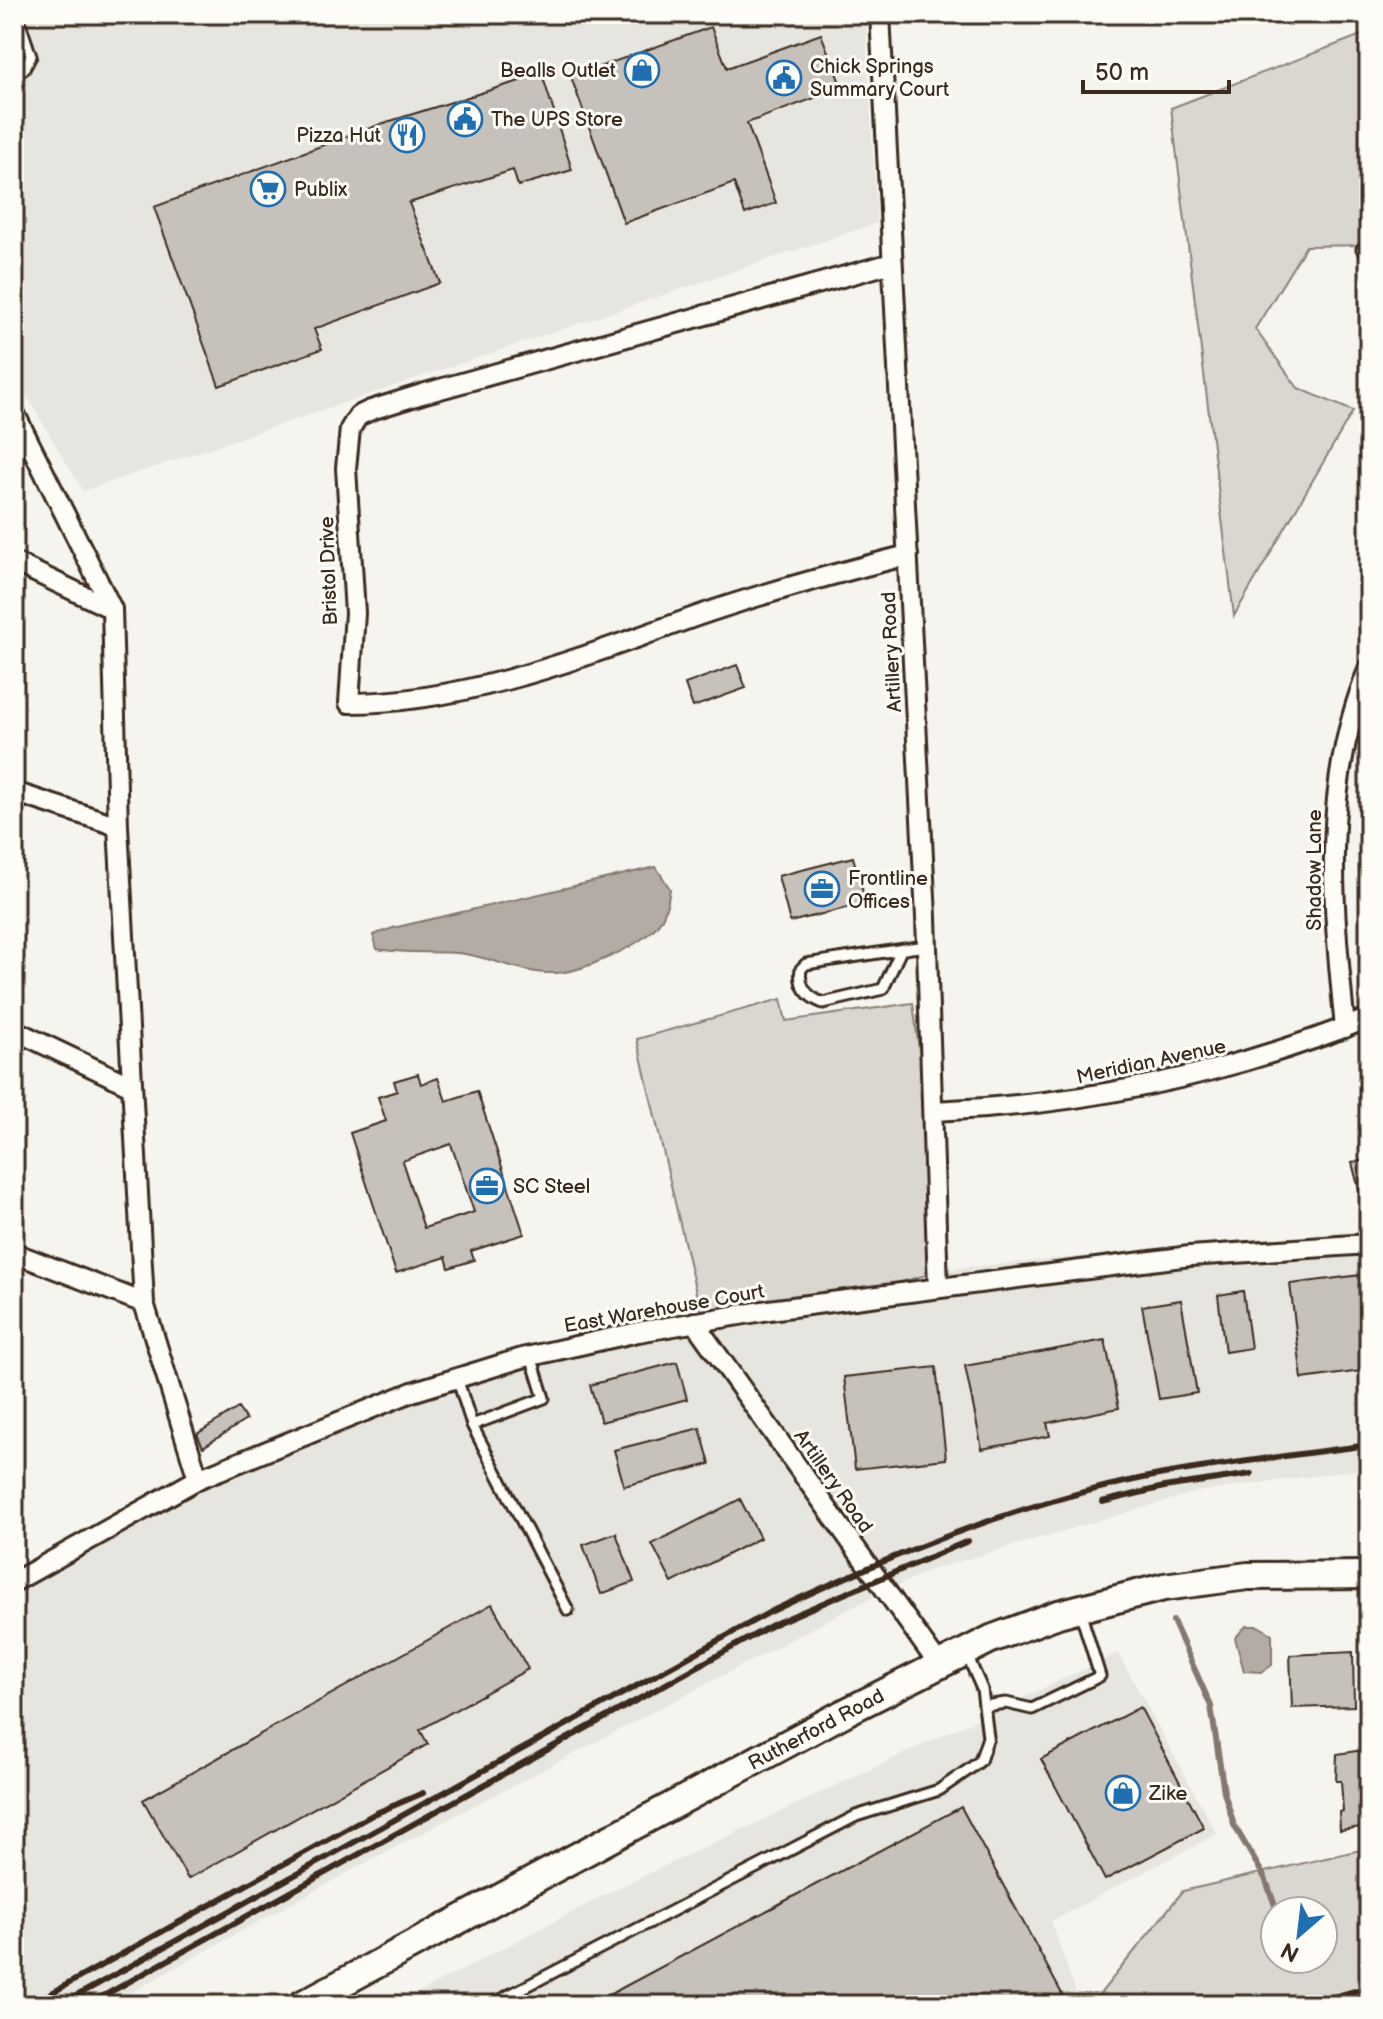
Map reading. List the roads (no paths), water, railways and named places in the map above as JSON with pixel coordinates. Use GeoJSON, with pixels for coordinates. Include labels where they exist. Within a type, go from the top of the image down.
{"type":"FeatureCollection","features":[{"type":"Feature","properties":{"kind":"street","name":"Artillery Road"},"geometry":{"type":"LineString","coordinates":[[880,14],[928,946],[938,1288]]}},
{"type":"Feature","properties":{"kind":"street","name":"Bristol Drive"},"geometry":{"type":"LineString","coordinates":[[892,263],[422,394],[358,416],[350,429],[346,468],[355,613],[349,703],[407,701],[523,674],[599,653],[740,601],[908,555]]}},
{"type":"Feature","properties":{"kind":"street"},"geometry":{"type":"LineString","coordinates":[[14,412],[112,609],[118,826],[144,1303],[198,1479]]}},
{"type":"Feature","properties":{"kind":"street"},"geometry":{"type":"LineString","coordinates":[[14,562],[112,609]]}},
{"type":"Feature","properties":{"kind":"street","name":"Shadow Lane"},"geometry":{"type":"LineString","coordinates":[[1345,1028],[1332,899],[1334,812],[1351,721],[1369,668]]}},
{"type":"Feature","properties":{"kind":"street"},"geometry":{"type":"LineString","coordinates":[[14,792],[118,826]]}},
{"type":"Feature","properties":{"kind":"street","name":"Meridian Avenue"},"geometry":{"type":"LineString","coordinates":[[934,1111],[1060,1102],[1162,1085],[1256,1061],[1369,1018]]}},
{"type":"Feature","properties":{"kind":"street"},"geometry":{"type":"LineString","coordinates":[[14,1030],[131,1086]]}},
{"type":"Feature","properties":{"kind":"street","name":"East Warehouse Court"},"geometry":{"type":"LineString","coordinates":[[14,1582],[198,1479],[412,1392],[458,1381],[461,1375],[531,1356],[694,1322],[938,1288],[1190,1256],[1369,1244]]}},
{"type":"Feature","properties":{"kind":"street"},"geometry":{"type":"LineString","coordinates":[[14,1253],[144,1303]]}},
{"type":"Feature","properties":{"kind":"street","name":"Artillery Road"},"geometry":{"type":"LineString","coordinates":[[694,1322],[939,1665]]}},
{"type":"Feature","properties":{"kind":"street","name":"Rutherford Road"},"geometry":{"type":"LineString","coordinates":[[301,2005],[965,1652],[1079,1608],[1199,1581],[1284,1574],[1369,1575]]}},
{"type":"Feature","properties":{"kind":"lane"},"geometry":{"type":"LineString","coordinates":[[14,74],[24,69],[31,56],[17,14]]}},
{"type":"Feature","properties":{"kind":"lane"},"geometry":{"type":"LineString","coordinates":[[901,950],[883,989],[823,1003],[809,995],[802,985],[801,969],[806,964],[928,946]]}},
{"type":"Feature","properties":{"kind":"lane"},"geometry":{"type":"LineString","coordinates":[[472,1425],[544,1398],[531,1356]]}},
{"type":"Feature","properties":{"kind":"lane"},"geometry":{"type":"LineString","coordinates":[[458,1381],[472,1425],[568,1610]]}},
{"type":"Feature","properties":{"kind":"lane"},"geometry":{"type":"LineString","coordinates":[[984,1706],[1006,1703],[1032,1709],[1100,1676],[1079,1608]]}},
{"type":"Feature","properties":{"kind":"lane"},"geometry":{"type":"LineString","coordinates":[[490,2005],[856,1816],[939,1790],[980,1761],[988,1737],[982,1689],[965,1652]]}},
{"type":"Feature","properties":{"kind":"waterway"},"geometry":{"type":"LineString","coordinates":[[1173,1621],[1211,1706],[1224,1792],[1234,1825],[1265,1878],[1271,1895]]}},
{"type":"Feature","properties":{"kind":"railway"},"geometry":{"type":"LineString","coordinates":[[60,2005],[770,1612],[865,1569],[1013,1513],[1113,1485],[1215,1466],[1369,1445]]}},
{"type":"Feature","properties":{"kind":"railway"},"geometry":{"type":"LineString","coordinates":[[1102,1502],[1164,1487],[1251,1474]]}},
{"type":"Feature","properties":{"kind":"railway"},"geometry":{"type":"LineString","coordinates":[[87,2005],[774,1624],[968,1541]]}},
{"type":"Feature","properties":{"kind":"railway"},"geometry":{"type":"LineString","coordinates":[[30,2005],[374,1814],[423,1793]]}},
{"type":"Feature","properties":{"kind":"railway"},"geometry":{"type":"LineString","coordinates":[[1306,2005],[1369,1987]]}},
{"type":"Feature","properties":{"kind":"place","name":"Bealls Outlet"},"geometry":{"type":"Point","coordinates":[642,70]}},
{"type":"Feature","properties":{"kind":"place","name":"Chick Springs Summary Court"},"geometry":{"type":"Point","coordinates":[784,78]}},
{"type":"Feature","properties":{"kind":"place","name":"The UPS Store"},"geometry":{"type":"Point","coordinates":[465,119]}},
{"type":"Feature","properties":{"kind":"place","name":"Pizza Hut"},"geometry":{"type":"Point","coordinates":[407,135]}},
{"type":"Feature","properties":{"kind":"place","name":"Publix"},"geometry":{"type":"Point","coordinates":[268,189]}},
{"type":"Feature","properties":{"kind":"place","name":"Frontline Offices"},"geometry":{"type":"Point","coordinates":[822,889]}},
{"type":"Feature","properties":{"kind":"place","name":"SC Steel"},"geometry":{"type":"Point","coordinates":[487,1186]}},
{"type":"Feature","properties":{"kind":"place","name":"Zike"},"geometry":{"type":"Point","coordinates":[1123,1793]}}]}
